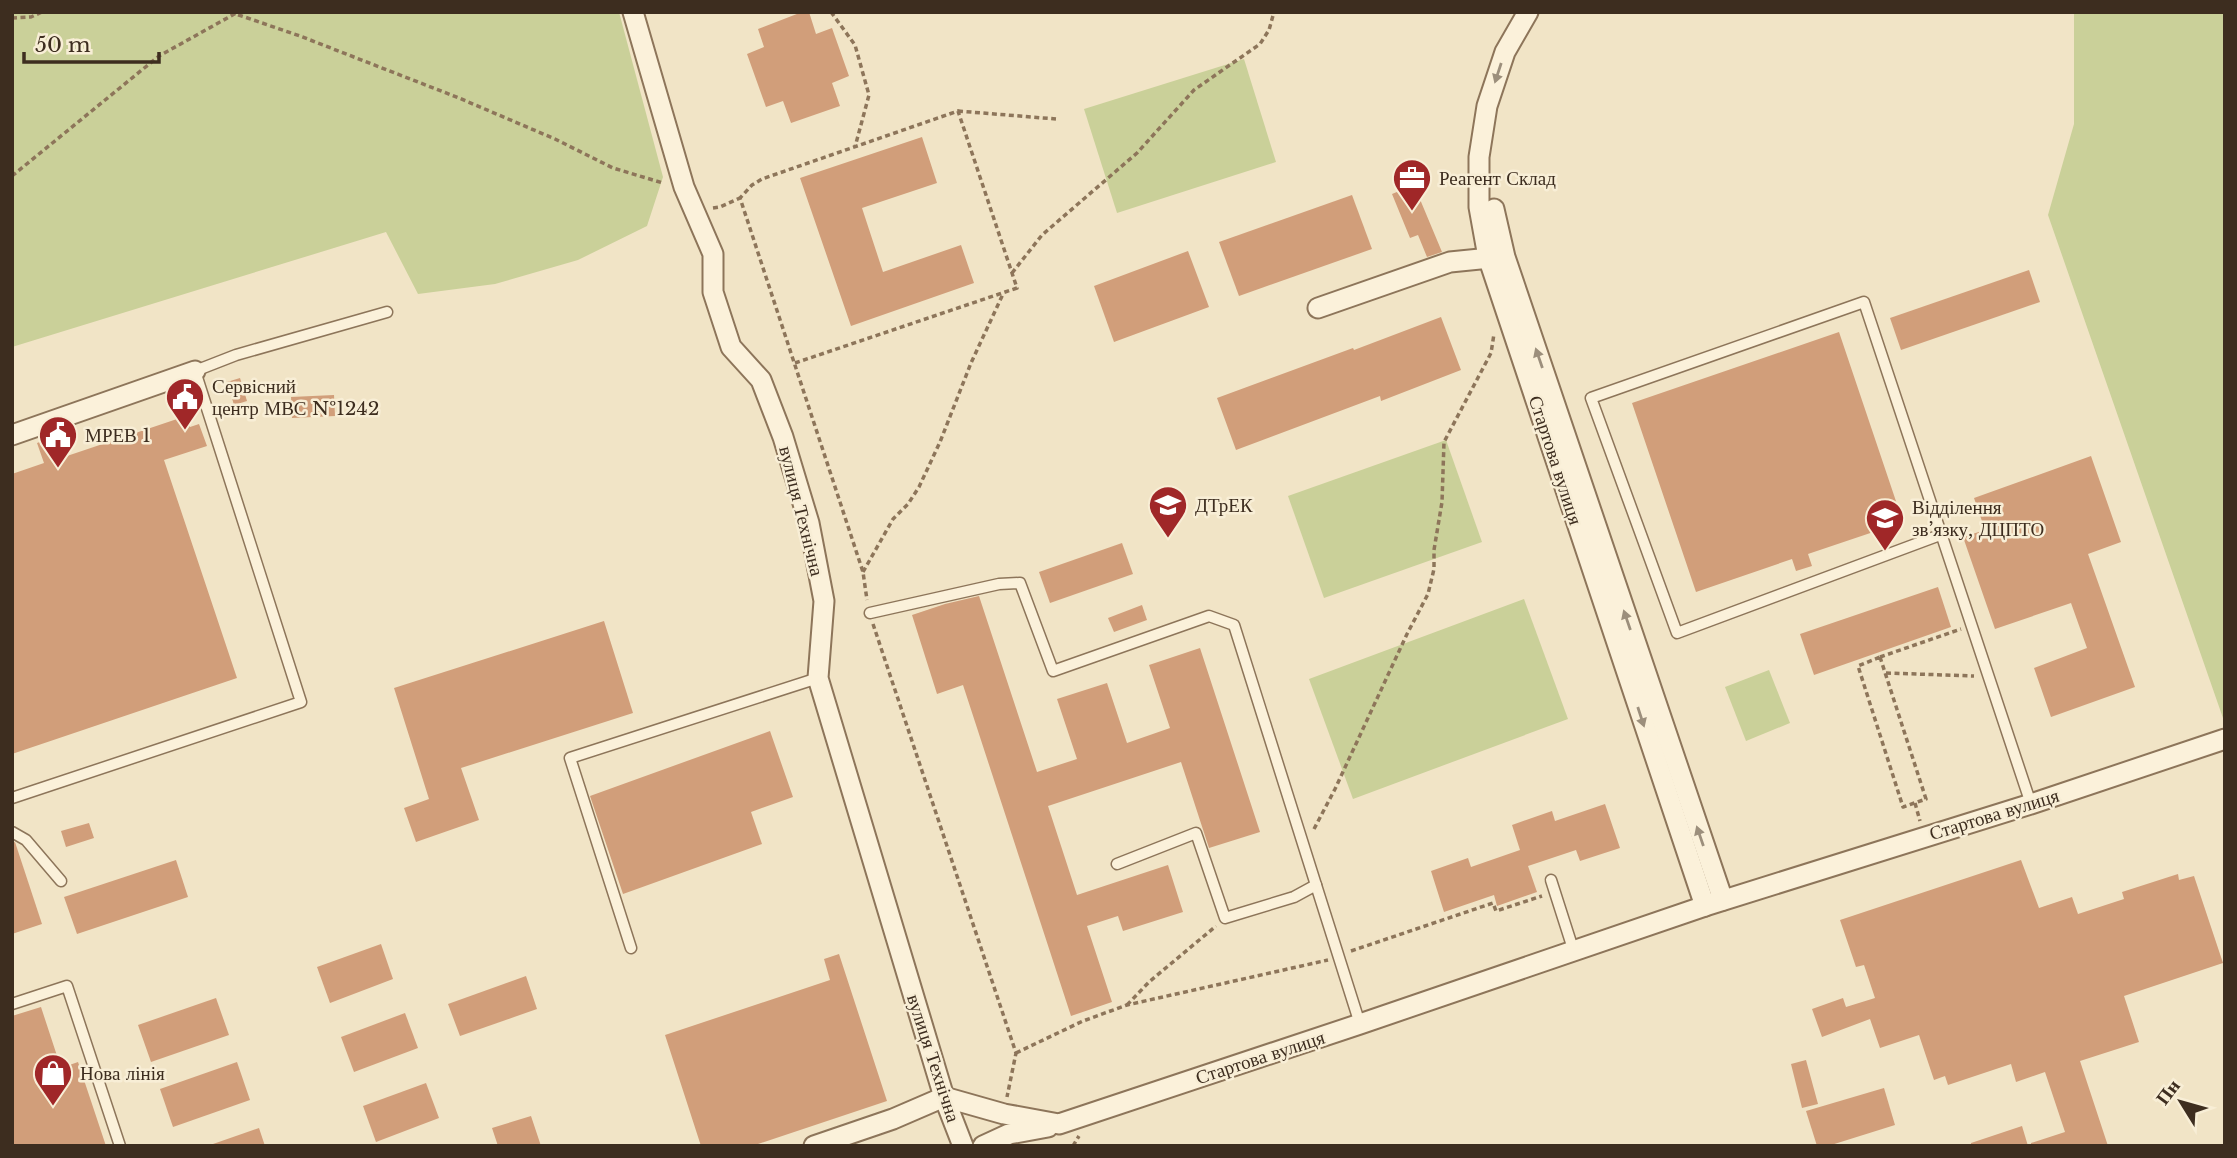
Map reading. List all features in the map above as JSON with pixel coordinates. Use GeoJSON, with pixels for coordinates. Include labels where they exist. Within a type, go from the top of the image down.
{"type":"FeatureCollection","features":[{"type":"Feature","properties":{"kind":"street","name":"вулиця Технічна"},"geometry":{"type":"LineString","coordinates":[[633,12],[684,187],[713,254],[713,292],[731,347],[761,380],[783,437],[809,523],[824,601],[818,678],[944,1097],[963,1146]]}},
{"type":"Feature","properties":{"kind":"street","name":"Стартова вулиця"},"geometry":{"type":"LineString","coordinates":[[1528,12],[1505,52],[1487,106],[1477,181],[1479,207],[1714,903]]}},
{"type":"Feature","properties":{"kind":"street","name":"Стартова вулиця"},"geometry":{"type":"LineString","coordinates":[[1494,209],[1496,257]]}},
{"type":"Feature","properties":{"kind":"street"},"geometry":{"type":"LineString","coordinates":[[1318,308],[1450,262],[1496,257]]}},
{"type":"Feature","properties":{"kind":"street"},"geometry":{"type":"LineString","coordinates":[[12,435],[195,371]]}},
{"type":"Feature","properties":{"kind":"street","name":"Стартова вулиця"},"geometry":{"type":"LineString","coordinates":[[944,1097],[1004,1114],[1059,1124],[1714,903],[2031,804],[2225,739]]}},
{"type":"Feature","properties":{"kind":"street"},"geometry":{"type":"LineString","coordinates":[[814,1146],[893,1119],[944,1097]]}},
{"type":"Feature","properties":{"kind":"street"},"geometry":{"type":"LineString","coordinates":[[983,1146],[1009,1135],[1059,1124]]}},
{"type":"Feature","properties":{"kind":"lane"},"geometry":{"type":"LineString","coordinates":[[1940,535],[1677,633],[1591,398],[1864,302],[2031,804]]}},
{"type":"Feature","properties":{"kind":"lane"},"geometry":{"type":"LineString","coordinates":[[12,798],[301,702],[195,371],[236,355],[387,312]]}},
{"type":"Feature","properties":{"kind":"lane"},"geometry":{"type":"LineString","coordinates":[[870,614],[999,584],[1020,583],[1053,671],[1209,616],[1234,625],[1360,1024]]}},
{"type":"Feature","properties":{"kind":"lane"},"geometry":{"type":"LineString","coordinates":[[631,948],[570,758],[818,678]]}},
{"type":"Feature","properties":{"kind":"lane"},"geometry":{"type":"LineString","coordinates":[[12,832],[26,840],[61,881]]}},
{"type":"Feature","properties":{"kind":"lane"},"geometry":{"type":"LineString","coordinates":[[1117,864],[1196,833],[1225,918],[1294,897],[1316,885]]}},
{"type":"Feature","properties":{"kind":"lane"},"geometry":{"type":"LineString","coordinates":[[1551,880],[1574,951]]}},
{"type":"Feature","properties":{"kind":"lane"},"geometry":{"type":"LineString","coordinates":[[12,1004],[67,986],[120,1146]]}},
{"type":"Feature","properties":{"kind":"path"},"geometry":{"type":"LineString","coordinates":[[12,18],[31,17],[43,12]]}},
{"type":"Feature","properties":{"kind":"path"},"geometry":{"type":"LineString","coordinates":[[230,12],[300,36],[459,98],[555,139],[613,168],[674,188],[684,187]]}},
{"type":"Feature","properties":{"kind":"path"},"geometry":{"type":"LineString","coordinates":[[831,12],[855,45],[869,95],[855,146]]}},
{"type":"Feature","properties":{"kind":"path"},"geometry":{"type":"LineString","coordinates":[[1012,273],[1042,235],[1137,153],[1194,90],[1260,44],[1269,30],[1275,12]]}},
{"type":"Feature","properties":{"kind":"path"},"geometry":{"type":"LineString","coordinates":[[12,177],[159,56],[237,13]]}},
{"type":"Feature","properties":{"kind":"path"},"geometry":{"type":"LineString","coordinates":[[795,363],[1017,288],[958,111]]}},
{"type":"Feature","properties":{"kind":"path"},"geometry":{"type":"LineString","coordinates":[[694,211],[720,207],[740,198],[762,179],[958,111],[1056,119]]}},
{"type":"Feature","properties":{"kind":"path"},"geometry":{"type":"LineString","coordinates":[[740,198],[863,572],[870,614],[1016,1052],[1004,1114]]}},
{"type":"Feature","properties":{"kind":"path"},"geometry":{"type":"LineString","coordinates":[[863,572],[887,528],[919,487],[1003,292]]}},
{"type":"Feature","properties":{"kind":"path"},"geometry":{"type":"LineString","coordinates":[[1305,846],[1428,594],[1434,569],[1434,550],[1442,502],[1444,442],[1491,353],[1494,332]]}},
{"type":"Feature","properties":{"kind":"path"},"geometry":{"type":"LineString","coordinates":[[1880,657],[1926,799],[1903,807],[1858,666],[1880,657],[1972,625]]}},
{"type":"Feature","properties":{"kind":"path"},"geometry":{"type":"LineString","coordinates":[[1885,673],[1989,677]]}},
{"type":"Feature","properties":{"kind":"path"},"geometry":{"type":"LineString","coordinates":[[1016,1052],[1083,1021],[1127,1005],[1340,957],[1361,946],[1493,903],[1496,911],[1555,892]]}},
{"type":"Feature","properties":{"kind":"path"},"geometry":{"type":"LineString","coordinates":[[1127,1005],[1149,982],[1225,918]]}},
{"type":"Feature","properties":{"kind":"green space"},"geometry":{"type":"Polygon","coordinates":[[[12,12],[619,12],[663,177],[647,226],[578,260],[495,284],[418,294],[386,232],[12,347],[12,12]]]}},
{"type":"Feature","properties":{"kind":"green space"},"geometry":{"type":"Polygon","coordinates":[[[2074,12],[2225,12],[2224,721],[2048,215],[2074,124],[2074,12]]]}},
{"type":"Feature","properties":{"kind":"green space"},"geometry":{"type":"Polygon","coordinates":[[[1244,59],[1276,162],[1117,213],[1084,109],[1244,59]]]}},
{"type":"Feature","properties":{"kind":"green space"},"geometry":{"type":"Polygon","coordinates":[[[1446,440],[1482,542],[1324,598],[1288,496],[1446,440]]]}},
{"type":"Feature","properties":{"kind":"green space"},"geometry":{"type":"Polygon","coordinates":[[[1524,599],[1568,719],[1353,799],[1309,679],[1524,599]]]}},
{"type":"Feature","properties":{"kind":"green space"},"geometry":{"type":"Polygon","coordinates":[[[1769,670],[1790,723],[1746,741],[1725,687],[1769,670]]]}},
{"type":"Feature","properties":{"kind":"building"},"geometry":{"type":"Polygon","coordinates":[[[802,12],[809,12],[816,34],[832,28],[849,76],[832,83],[840,106],[791,123],[783,101],[766,107],[747,54],[764,47],[758,29],[802,12]]]}},
{"type":"Feature","properties":{"kind":"building"},"geometry":{"type":"Polygon","coordinates":[[[922,137],[937,183],[862,208],[883,272],[961,245],[974,283],[851,326],[800,178],[922,137]]]}},
{"type":"Feature","properties":{"kind":"building","name":"Реагент Склад"},"geometry":{"type":"Polygon","coordinates":[[[1414,185],[1442,252],[1427,257],[1418,235],[1410,238],[1392,194],[1414,185]]]}},
{"type":"Feature","properties":{"kind":"building"},"geometry":{"type":"Polygon","coordinates":[[[1352,195],[1372,249],[1239,296],[1219,242],[1352,195]]]}},
{"type":"Feature","properties":{"kind":"building"},"geometry":{"type":"Polygon","coordinates":[[[1188,251],[1209,307],[1114,342],[1094,286],[1188,251]]]}},
{"type":"Feature","properties":{"kind":"building"},"geometry":{"type":"Polygon","coordinates":[[[2029,270],[2040,302],[1901,350],[1890,318],[2029,270]]]}},
{"type":"Feature","properties":{"kind":"building"},"geometry":{"type":"Polygon","coordinates":[[[1441,317],[1461,370],[1381,401],[1380,396],[1236,450],[1217,398],[1441,317]]]}},
{"type":"Feature","properties":{"kind":"building"},"geometry":{"type":"Polygon","coordinates":[[[1839,332],[1903,522],[1808,554],[1812,566],[1796,571],[1792,559],[1696,592],[1632,403],[1839,332]]]}},
{"type":"Feature","properties":{"kind":"building"},"geometry":{"type":"Polygon","coordinates":[[[240,378],[247,401],[234,405],[227,382],[240,378]]]}},
{"type":"Feature","properties":{"kind":"building"},"geometry":{"type":"Polygon","coordinates":[[[334,395],[335,416],[292,418],[291,397],[334,395]]]}},
{"type":"Feature","properties":{"kind":"building"},"geometry":{"type":"Polygon","coordinates":[[[186,416],[190,427],[199,424],[207,446],[164,460],[237,678],[12,754],[12,474],[44,463],[37,443],[54,437],[61,458],[186,416]]]}},
{"type":"Feature","properties":{"kind":"building"},"geometry":{"type":"Polygon","coordinates":[[[2091,456],[2121,542],[2088,554],[2135,687],[2051,717],[2034,668],[2087,648],[2071,603],[1995,629],[1963,537],[1985,530],[1974,498],[2091,456]]]}},
{"type":"Feature","properties":{"kind":"building"},"geometry":{"type":"Polygon","coordinates":[[[1122,543],[1133,574],[1050,603],[1039,572],[1122,543]]]}},
{"type":"Feature","properties":{"kind":"building"},"geometry":{"type":"Polygon","coordinates":[[[1938,587],[1951,627],[1814,675],[1800,634],[1938,587]]]}},
{"type":"Feature","properties":{"kind":"building"},"geometry":{"type":"Polygon","coordinates":[[[979,596],[1037,772],[1077,759],[1057,699],[1107,683],[1127,743],[1170,728],[1149,665],[1200,648],[1260,832],[1209,848],[1181,762],[1048,806],[1077,895],[1168,865],[1183,912],[1123,931],[1118,916],[1087,926],[1112,1002],[1071,1016],[963,685],[937,694],[912,615],[979,596]]]}},
{"type":"Feature","properties":{"kind":"building"},"geometry":{"type":"Polygon","coordinates":[[[1142,605],[1147,620],[1114,632],[1108,618],[1142,605]]]}},
{"type":"Feature","properties":{"kind":"building"},"geometry":{"type":"Polygon","coordinates":[[[604,621],[633,713],[461,768],[479,820],[416,842],[404,808],[429,799],[394,688],[604,621]]]}},
{"type":"Feature","properties":{"kind":"building"},"geometry":{"type":"Polygon","coordinates":[[[770,731],[793,797],[751,812],[762,844],[623,894],[590,796],[770,731]]]}},
{"type":"Feature","properties":{"kind":"building"},"geometry":{"type":"Polygon","coordinates":[[[1605,804],[1620,848],[1580,861],[1576,850],[1528,866],[1537,892],[1497,906],[1494,895],[1444,912],[1431,871],[1468,858],[1471,867],[1520,850],[1512,825],[1552,811],[1555,821],[1605,804]]]}},
{"type":"Feature","properties":{"kind":"building"},"geometry":{"type":"Polygon","coordinates":[[[89,823],[94,838],[66,847],[61,831],[89,823]]]}},
{"type":"Feature","properties":{"kind":"building"},"geometry":{"type":"Polygon","coordinates":[[[15,842],[42,924],[12,934],[12,843],[15,842]]]}},
{"type":"Feature","properties":{"kind":"building"},"geometry":{"type":"Polygon","coordinates":[[[176,860],[188,897],[77,934],[64,897],[176,860]]]}},
{"type":"Feature","properties":{"kind":"building"},"geometry":{"type":"Polygon","coordinates":[[[2021,860],[2039,908],[2072,897],[2078,914],[2124,899],[2122,892],[2178,874],[2179,880],[2194,876],[2223,963],[2124,996],[2139,1042],[2080,1061],[2108,1146],[2031,1146],[2031,1143],[2065,1132],[2045,1072],[2016,1082],[2011,1064],[1948,1085],[1945,1076],[1934,1080],[1919,1035],[1880,1048],[1870,1019],[1822,1037],[1812,1009],[1843,998],[1846,1007],[1875,998],[1864,965],[1856,967],[1840,920],[2021,860]]]}},
{"type":"Feature","properties":{"kind":"building"},"geometry":{"type":"Polygon","coordinates":[[[381,944],[393,979],[330,1003],[317,967],[381,944]]]}},
{"type":"Feature","properties":{"kind":"building"},"geometry":{"type":"Polygon","coordinates":[[[839,954],[887,1101],[752,1146],[701,1146],[665,1035],[830,980],[824,959],[839,954]]]}},
{"type":"Feature","properties":{"kind":"building"},"geometry":{"type":"Polygon","coordinates":[[[526,976],[537,1009],[460,1036],[448,1004],[526,976]]]}},
{"type":"Feature","properties":{"kind":"building"},"geometry":{"type":"Polygon","coordinates":[[[216,998],[229,1035],[151,1062],[138,1025],[216,998]]]}},
{"type":"Feature","properties":{"kind":"building","name":"Нова лінія"},"geometry":{"type":"Polygon","coordinates":[[[41,1007],[61,1068],[78,1062],[106,1146],[12,1146],[12,1016],[41,1007]]]}},
{"type":"Feature","properties":{"kind":"building"},"geometry":{"type":"Polygon","coordinates":[[[405,1013],[418,1048],[354,1072],[341,1037],[405,1013]]]}},
{"type":"Feature","properties":{"kind":"building"},"geometry":{"type":"Polygon","coordinates":[[[1806,1060],[1818,1104],[1802,1108],[1791,1064],[1806,1060]]]}},
{"type":"Feature","properties":{"kind":"building"},"geometry":{"type":"Polygon","coordinates":[[[237,1062],[250,1100],[173,1127],[160,1089],[237,1062]]]}},
{"type":"Feature","properties":{"kind":"building"},"geometry":{"type":"Polygon","coordinates":[[[426,1083],[439,1118],[376,1142],[363,1106],[426,1083]]]}},
{"type":"Feature","properties":{"kind":"building"},"geometry":{"type":"Polygon","coordinates":[[[1884,1088],[1895,1125],[1828,1146],[1817,1146],[1806,1111],[1884,1088]]]}},
{"type":"Feature","properties":{"kind":"building"},"geometry":{"type":"Polygon","coordinates":[[[531,1116],[541,1146],[498,1146],[492,1128],[531,1116]]]}},
{"type":"Feature","properties":{"kind":"building"},"geometry":{"type":"Polygon","coordinates":[[[2022,1126],[2028,1146],[1971,1146],[1971,1143],[2022,1126]]]}},
{"type":"Feature","properties":{"kind":"building"},"geometry":{"type":"Polygon","coordinates":[[[259,1128],[265,1146],[213,1146],[213,1144],[259,1128]]]}},
{"type":"Feature","properties":{"kind":"place","name":"Реагент Склад"},"geometry":{"type":"Point","coordinates":[1412,212]}},
{"type":"Feature","properties":{"kind":"place","name":"Сервісний центр МВС №1242"},"geometry":{"type":"Point","coordinates":[185,431]}},
{"type":"Feature","properties":{"kind":"place","name":"МРЕВ 1"},"geometry":{"type":"Point","coordinates":[58,469]}},
{"type":"Feature","properties":{"kind":"place","name":"ДТрЕК"},"geometry":{"type":"Point","coordinates":[1168,539]}},
{"type":"Feature","properties":{"kind":"place","name":"Відділення зв’язку, ДЦПТО"},"geometry":{"type":"Point","coordinates":[1885,552]}},
{"type":"Feature","properties":{"kind":"place","name":"Нова лінія"},"geometry":{"type":"Point","coordinates":[53,1107]}}]}
